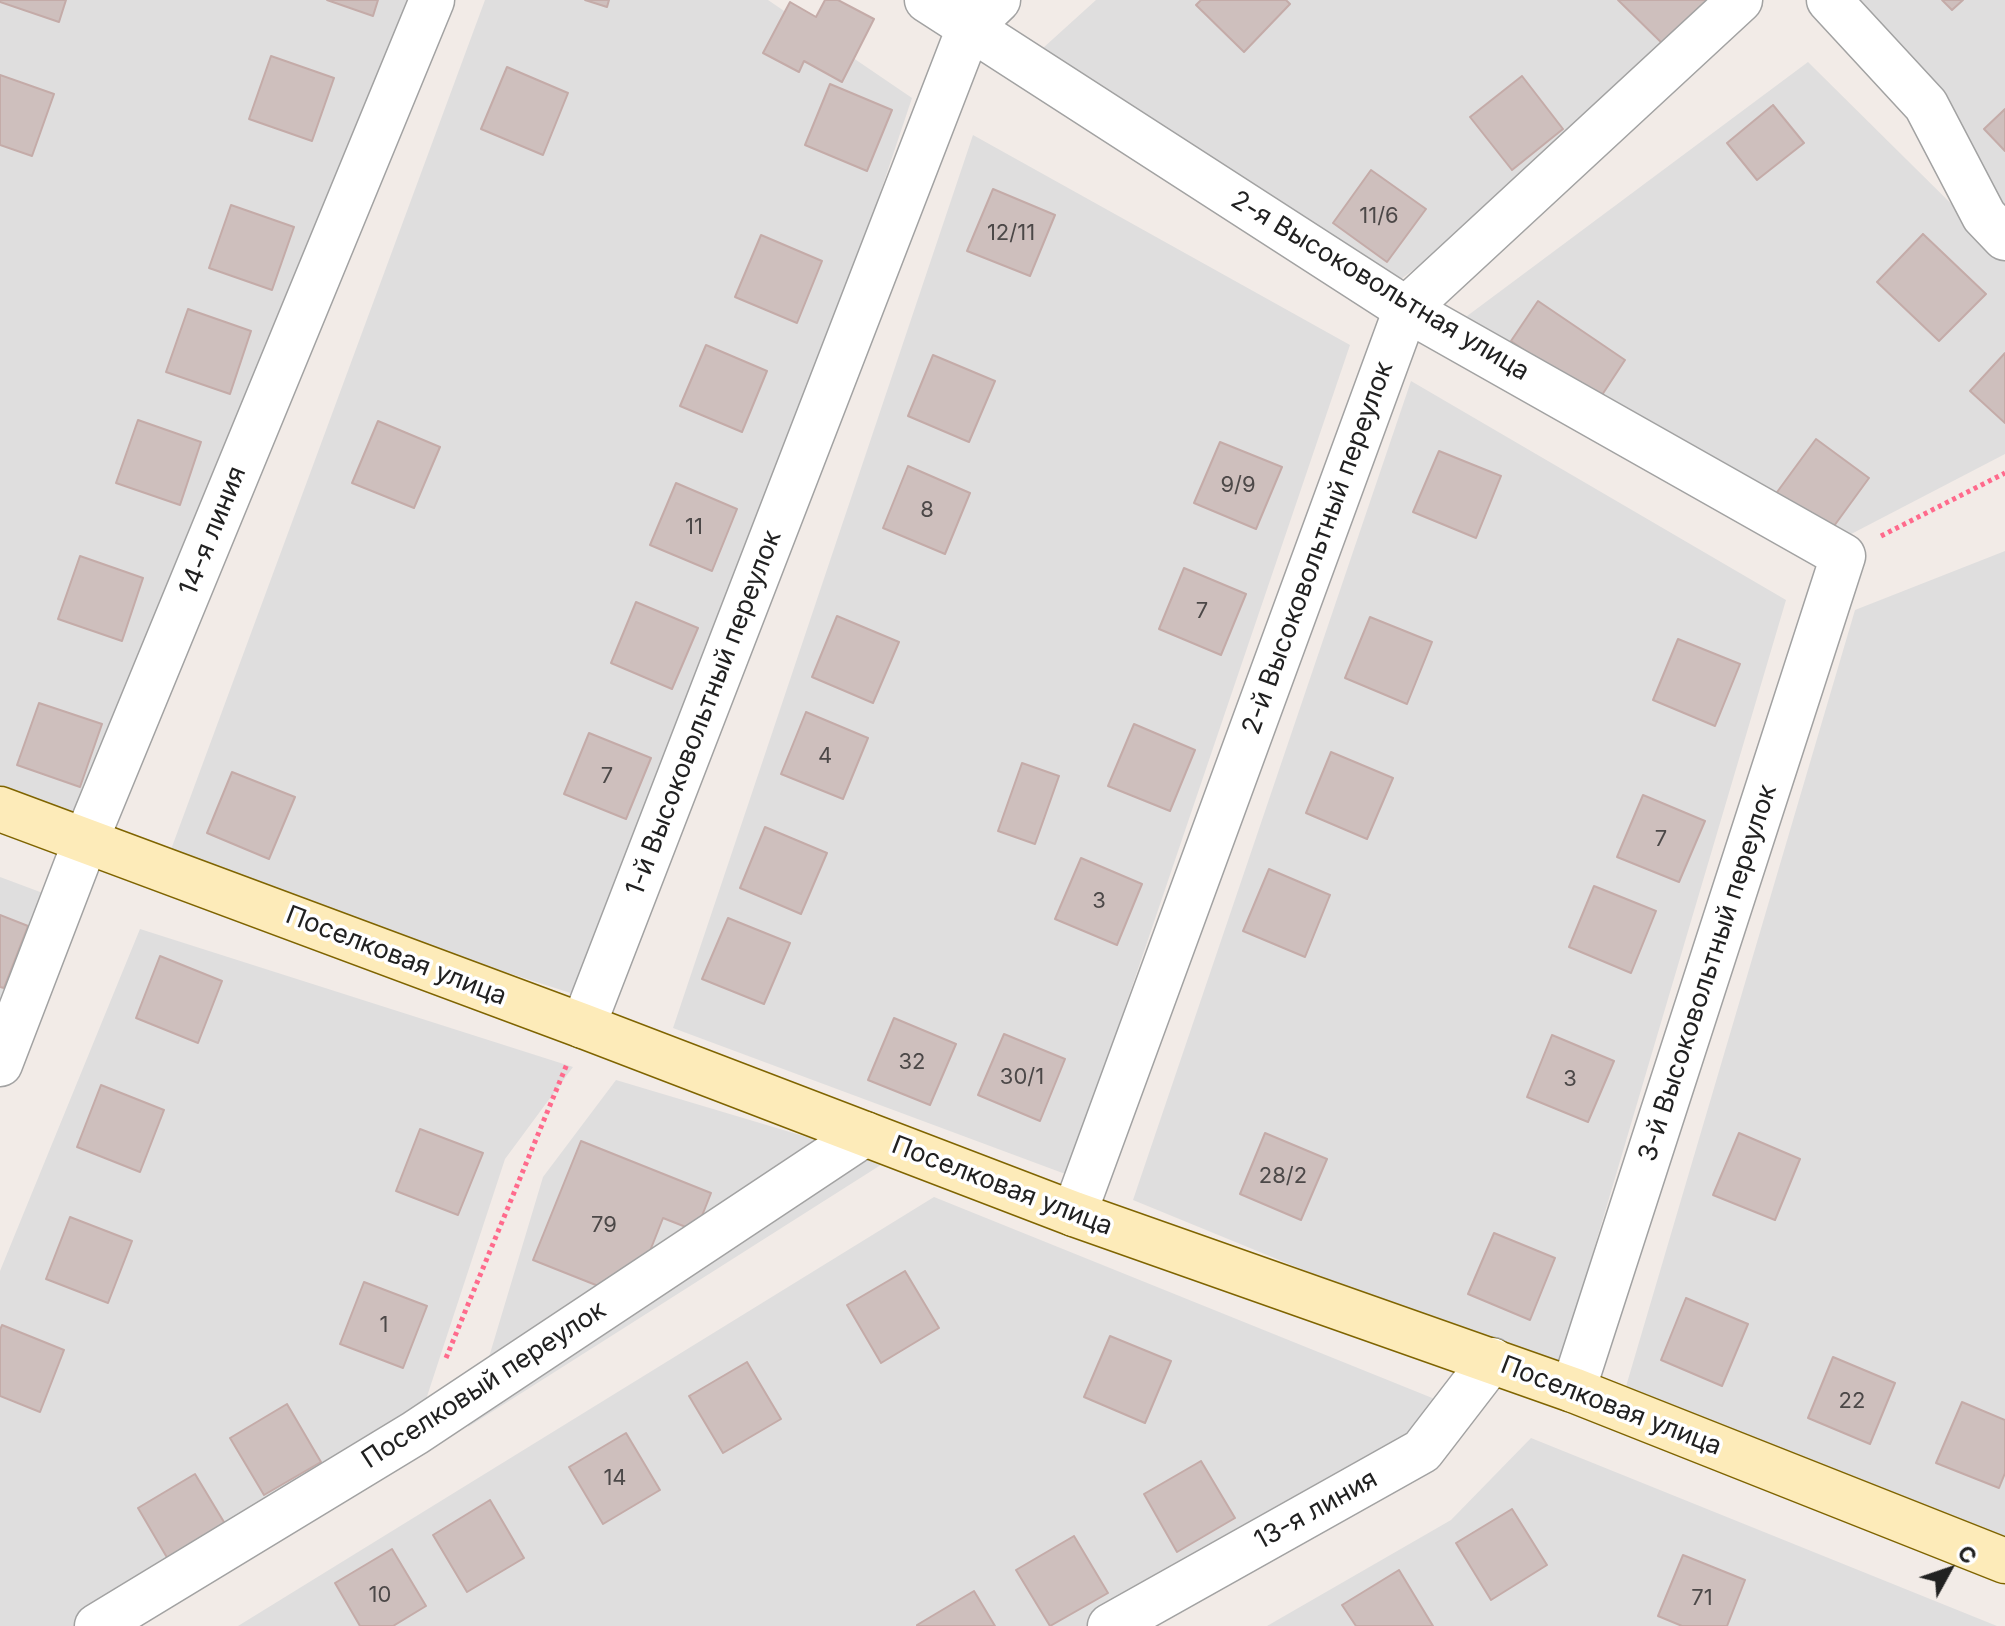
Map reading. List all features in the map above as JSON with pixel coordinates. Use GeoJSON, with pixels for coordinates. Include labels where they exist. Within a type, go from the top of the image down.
{"type":"FeatureCollection","features":[{"type":"Feature","properties":{"kind":"street","name":"14-я линия"},"geometry":{"type":"LineString","coordinates":[[0,1064],[86,840],[432,0]]}},
{"type":"Feature","properties":{"kind":"street","name":"2-я Высоковольтная улица"},"geometry":{"type":"LineString","coordinates":[[927,0],[984,14],[1406,309],[1843,556]]}},
{"type":"Feature","properties":{"kind":"street","name":"2-й Высоковольтный переулок"},"geometry":{"type":"LineString","coordinates":[[1074,1214],[1406,309],[1740,0]]}},
{"type":"Feature","properties":{"kind":"street"},"geometry":{"type":"LineString","coordinates":[[1829,0],[1926,105],[1984,216],[2005,238]]}},
{"type":"Feature","properties":{"kind":"street","name":"1-й Высоковольтный переулок"},"geometry":{"type":"LineString","coordinates":[[583,1026],[984,14]]}},
{"type":"Feature","properties":{"kind":"street","name":"3-й Высоковольтный переулок"},"geometry":{"type":"LineString","coordinates":[[1573,1390],[1843,556]]}},
{"type":"Feature","properties":{"kind":"street","name":"Поселковая улица"},"geometry":{"type":"LineString","coordinates":[[0,809],[583,1026],[1074,1214],[1573,1390],[2005,1561]]}},
{"type":"Feature","properties":{"kind":"street","name":"Поселковый переулок"},"geometry":{"type":"LineString","coordinates":[[97,1626],[415,1433],[865,1134]]}},
{"type":"Feature","properties":{"kind":"street","name":"13-я линия"},"geometry":{"type":"LineString","coordinates":[[1110,1626],[1422,1451],[1492,1360]]}},
{"type":"Feature","properties":{"kind":"path"},"geometry":{"type":"LineString","coordinates":[[1843,556],[2005,473]]}},
{"type":"Feature","properties":{"kind":"path"},"geometry":{"type":"LineString","coordinates":[[445,1360],[583,1026]]}},
{"type":"Feature","properties":{"kind":"shaded area"},"geometry":{"type":"Polygon","coordinates":[[[0,0],[412,0],[100,841],[0,802],[0,0]]]}},
{"type":"Feature","properties":{"kind":"shaded area"},"geometry":{"type":"Polygon","coordinates":[[[485,0],[768,0],[912,98],[608,1005],[166,863],[485,0]]]}},
{"type":"Feature","properties":{"kind":"shaded area"},"geometry":{"type":"Polygon","coordinates":[[[1096,0],[1748,0],[1759,12],[1389,288],[1011,77],[1096,0]]]}},
{"type":"Feature","properties":{"kind":"shaded area"},"geometry":{"type":"Polygon","coordinates":[[[1811,0],[2005,0],[2005,215],[1811,0]]]}},
{"type":"Feature","properties":{"kind":"shaded area"},"geometry":{"type":"Polygon","coordinates":[[[1808,62],[2005,257],[2005,454],[1830,545],[1455,325],[1808,62]]]}},
{"type":"Feature","properties":{"kind":"shaded area"},"geometry":{"type":"Polygon","coordinates":[[[973,135],[1350,345],[1068,1175],[673,1028],[973,135]]]}},
{"type":"Feature","properties":{"kind":"shaded area"},"geometry":{"type":"Polygon","coordinates":[[[1411,381],[1786,600],[1557,1374],[1133,1200],[1411,381]]]}},
{"type":"Feature","properties":{"kind":"shaded area"},"geometry":{"type":"Polygon","coordinates":[[[2005,551],[2005,1539],[1622,1400],[1855,610],[2005,551]]]}},
{"type":"Feature","properties":{"kind":"shaded area"},"geometry":{"type":"Polygon","coordinates":[[[0,877],[75,905],[0,1087],[0,877]]]}},
{"type":"Feature","properties":{"kind":"shaded area"},"geometry":{"type":"Polygon","coordinates":[[[140,929],[573,1067],[505,1159],[414,1436],[106,1626],[0,1626],[0,1271],[140,929]]]}},
{"type":"Feature","properties":{"kind":"shaded area"},"geometry":{"type":"Polygon","coordinates":[[[616,1080],[887,1161],[468,1427],[543,1177],[616,1080]]]}},
{"type":"Feature","properties":{"kind":"shaded area"},"geometry":{"type":"Polygon","coordinates":[[[934,1197],[1462,1410],[1128,1626],[238,1626],[934,1197]]]}},
{"type":"Feature","properties":{"kind":"shaded area"},"geometry":{"type":"Polygon","coordinates":[[[1531,1438],[1997,1626],[1267,1626],[1451,1520],[1531,1438]]]}},
{"type":"Feature","properties":{"kind":"building"},"geometry":{"type":"Polygon","coordinates":[[[0,0],[66,0],[59,22],[0,0]]]}},
{"type":"Feature","properties":{"kind":"building"},"geometry":{"type":"Polygon","coordinates":[[[327,0],[378,0],[373,16],[327,0]]]}},
{"type":"Feature","properties":{"kind":"building"},"geometry":{"type":"Polygon","coordinates":[[[585,0],[609,0],[607,7],[585,0]]]}},
{"type":"Feature","properties":{"kind":"building"},"geometry":{"type":"Polygon","coordinates":[[[825,0],[838,0],[874,19],[842,82],[804,61],[799,72],[763,53],[790,2],[816,17],[825,0]]]}},
{"type":"Feature","properties":{"kind":"building"},"geometry":{"type":"Polygon","coordinates":[[[1201,0],[1286,0],[1290,4],[1244,52],[1196,5],[1201,0]]]}},
{"type":"Feature","properties":{"kind":"building"},"geometry":{"type":"Polygon","coordinates":[[[1618,0],[1714,0],[1667,48],[1618,0]]]}},
{"type":"Feature","properties":{"kind":"building"},"geometry":{"type":"Polygon","coordinates":[[[1942,0],[1963,0],[1952,10],[1942,0]]]}},
{"type":"Feature","properties":{"kind":"building"},"geometry":{"type":"Polygon","coordinates":[[[271,56],[334,78],[312,141],[249,119],[271,56]]]}},
{"type":"Feature","properties":{"kind":"building"},"geometry":{"type":"Polygon","coordinates":[[[507,67],[568,93],[543,155],[481,129],[507,67]]]}},
{"type":"Feature","properties":{"kind":"building"},"geometry":{"type":"Polygon","coordinates":[[[0,75],[54,94],[32,156],[0,145],[0,75]]]}},
{"type":"Feature","properties":{"kind":"building"},"geometry":{"type":"Polygon","coordinates":[[[1522,76],[1563,129],[1512,170],[1470,117],[1522,76]]]}},
{"type":"Feature","properties":{"kind":"building"},"geometry":{"type":"Polygon","coordinates":[[[830,84],[892,110],[867,171],[805,145],[830,84]]]}},
{"type":"Feature","properties":{"kind":"building"},"geometry":{"type":"Polygon","coordinates":[[[1773,105],[1804,143],[1757,180],[1727,143],[1773,105]]]}},
{"type":"Feature","properties":{"kind":"building"},"geometry":{"type":"Polygon","coordinates":[[[2005,109],[2005,151],[1984,129],[2005,109]]]}},
{"type":"Feature","properties":{"kind":"building"},"geometry":{"type":"Polygon","coordinates":[[[1371,170],[1426,209],[1387,262],[1333,223],[1371,170]]]}},
{"type":"Feature","properties":{"kind":"building"},"geometry":{"type":"Polygon","coordinates":[[[993,189],[1055,215],[1030,276],[967,251],[993,189]]]}},
{"type":"Feature","properties":{"kind":"building"},"geometry":{"type":"Polygon","coordinates":[[[231,205],[294,227],[272,290],[209,268],[231,205]]]}},
{"type":"Feature","properties":{"kind":"building"},"geometry":{"type":"Polygon","coordinates":[[[1923,234],[1986,294],[1939,341],[1877,282],[1923,234]]]}},
{"type":"Feature","properties":{"kind":"building"},"geometry":{"type":"Polygon","coordinates":[[[761,235],[822,261],[797,323],[735,297],[761,235]]]}},
{"type":"Feature","properties":{"kind":"building"},"geometry":{"type":"Polygon","coordinates":[[[1538,301],[1625,360],[1598,401],[1511,341],[1538,301]]]}},
{"type":"Feature","properties":{"kind":"building"},"geometry":{"type":"Polygon","coordinates":[[[188,309],[251,331],[230,394],[166,372],[188,309]]]}},
{"type":"Feature","properties":{"kind":"building"},"geometry":{"type":"Polygon","coordinates":[[[706,345],[767,371],[742,432],[680,406],[706,345]]]}},
{"type":"Feature","properties":{"kind":"building"},"geometry":{"type":"Polygon","coordinates":[[[2005,353],[2005,423],[1970,391],[2005,353]]]}},
{"type":"Feature","properties":{"kind":"building"},"geometry":{"type":"Polygon","coordinates":[[[933,355],[995,381],[969,442],[908,416],[933,355]]]}},
{"type":"Feature","properties":{"kind":"building"},"geometry":{"type":"Polygon","coordinates":[[[138,420],[201,442],[180,505],[116,483],[138,420]]]}},
{"type":"Feature","properties":{"kind":"building"},"geometry":{"type":"Polygon","coordinates":[[[378,421],[440,447],[414,508],[352,483],[378,421]]]}},
{"type":"Feature","properties":{"kind":"building"},"geometry":{"type":"Polygon","coordinates":[[[1816,439],[1869,478],[1826,537],[1772,499],[1816,439]]]}},
{"type":"Feature","properties":{"kind":"building"},"geometry":{"type":"Polygon","coordinates":[[[1220,442],[1282,467],[1256,529],[1194,503],[1220,442]]]}},
{"type":"Feature","properties":{"kind":"building"},"geometry":{"type":"Polygon","coordinates":[[[1439,451],[1501,476],[1476,538],[1413,512],[1439,451]]]}},
{"type":"Feature","properties":{"kind":"building"},"geometry":{"type":"Polygon","coordinates":[[[908,466],[970,493],[945,554],[883,528],[908,466]]]}},
{"type":"Feature","properties":{"kind":"building"},"geometry":{"type":"Polygon","coordinates":[[[676,483],[737,509],[712,571],[650,545],[676,483]]]}},
{"type":"Feature","properties":{"kind":"building"},"geometry":{"type":"Polygon","coordinates":[[[80,556],[143,578],[122,641],[58,619],[80,556]]]}},
{"type":"Feature","properties":{"kind":"building"},"geometry":{"type":"Polygon","coordinates":[[[1184,568],[1246,594],[1221,655],[1159,629],[1184,568]]]}},
{"type":"Feature","properties":{"kind":"building"},"geometry":{"type":"Polygon","coordinates":[[[636,602],[698,628],[672,689],[611,663],[636,602]]]}},
{"type":"Feature","properties":{"kind":"building"},"geometry":{"type":"Polygon","coordinates":[[[837,616],[899,642],[873,703],[812,677],[837,616]]]}},
{"type":"Feature","properties":{"kind":"building"},"geometry":{"type":"Polygon","coordinates":[[[1370,617],[1432,642],[1407,704],[1345,678],[1370,617]]]}},
{"type":"Feature","properties":{"kind":"building"},"geometry":{"type":"Polygon","coordinates":[[[1678,639],[1740,664],[1715,726],[1653,700],[1678,639]]]}},
{"type":"Feature","properties":{"kind":"building"},"geometry":{"type":"Polygon","coordinates":[[[39,703],[102,724],[80,787],[17,765],[39,703]]]}},
{"type":"Feature","properties":{"kind":"building"},"geometry":{"type":"Polygon","coordinates":[[[806,712],[868,738],[843,799],[781,774],[806,712]]]}},
{"type":"Feature","properties":{"kind":"building"},"geometry":{"type":"Polygon","coordinates":[[[1134,724],[1195,750],[1170,811],[1108,786],[1134,724]]]}},
{"type":"Feature","properties":{"kind":"building"},"geometry":{"type":"Polygon","coordinates":[[[589,733],[651,758],[626,819],[564,794],[589,733]]]}},
{"type":"Feature","properties":{"kind":"building"},"geometry":{"type":"Polygon","coordinates":[[[1331,752],[1393,778],[1367,839],[1306,813],[1331,752]]]}},
{"type":"Feature","properties":{"kind":"building"},"geometry":{"type":"Polygon","coordinates":[[[1022,763],[1059,776],[1035,844],[998,831],[1022,763]]]}},
{"type":"Feature","properties":{"kind":"building"},"geometry":{"type":"Polygon","coordinates":[[[232,772],[295,797],[269,859],[207,833],[232,772]]]}},
{"type":"Feature","properties":{"kind":"building"},"geometry":{"type":"Polygon","coordinates":[[[1643,795],[1705,821],[1679,882],[1617,857],[1643,795]]]}},
{"type":"Feature","properties":{"kind":"building"},"geometry":{"type":"Polygon","coordinates":[[[765,827],[827,853],[801,914],[740,888],[765,827]]]}},
{"type":"Feature","properties":{"kind":"building"},"geometry":{"type":"Polygon","coordinates":[[[1081,858],[1142,884],[1117,945],[1055,919],[1081,858]]]}},
{"type":"Feature","properties":{"kind":"building"},"geometry":{"type":"Polygon","coordinates":[[[1269,869],[1330,895],[1305,957],[1243,931],[1269,869]]]}},
{"type":"Feature","properties":{"kind":"building"},"geometry":{"type":"Polygon","coordinates":[[[1594,886],[1656,911],[1631,973],[1569,947],[1594,886]]]}},
{"type":"Feature","properties":{"kind":"building"},"geometry":{"type":"Polygon","coordinates":[[[0,915],[28,926],[4,988],[0,987],[0,915]]]}},
{"type":"Feature","properties":{"kind":"building"},"geometry":{"type":"Polygon","coordinates":[[[728,918],[790,943],[764,1004],[702,979],[728,918]]]}},
{"type":"Feature","properties":{"kind":"building"},"geometry":{"type":"Polygon","coordinates":[[[160,956],[222,981],[198,1043],[136,1018],[160,956]]]}},
{"type":"Feature","properties":{"kind":"building"},"geometry":{"type":"Polygon","coordinates":[[[894,1018],[956,1044],[930,1105],[868,1080],[894,1018]]]}},
{"type":"Feature","properties":{"kind":"building"},"geometry":{"type":"Polygon","coordinates":[[[1004,1034],[1065,1059],[1040,1121],[978,1095],[1004,1034]]]}},
{"type":"Feature","properties":{"kind":"building"},"geometry":{"type":"Polygon","coordinates":[[[1552,1035],[1614,1061],[1588,1122],[1527,1097],[1552,1035]]]}},
{"type":"Feature","properties":{"kind":"building"},"geometry":{"type":"Polygon","coordinates":[[[101,1085],[164,1110],[140,1172],[77,1147],[101,1085]]]}},
{"type":"Feature","properties":{"kind":"building"},"geometry":{"type":"Polygon","coordinates":[[[420,1129],[483,1153],[458,1215],[396,1191],[420,1129]]]}},
{"type":"Feature","properties":{"kind":"building"},"geometry":{"type":"Polygon","coordinates":[[[1265,1133],[1327,1159],[1301,1220],[1240,1194],[1265,1133]]]}},
{"type":"Feature","properties":{"kind":"building"},"geometry":{"type":"Polygon","coordinates":[[[1739,1133],[1800,1159],[1775,1220],[1713,1195],[1739,1133]]]}},
{"type":"Feature","properties":{"kind":"building"},"geometry":{"type":"Polygon","coordinates":[[[581,1141],[711,1193],[696,1231],[663,1218],[631,1299],[533,1260],[581,1141]]]}},
{"type":"Feature","properties":{"kind":"building"},"geometry":{"type":"Polygon","coordinates":[[[70,1217],[132,1241],[108,1303],[46,1279],[70,1217]]]}},
{"type":"Feature","properties":{"kind":"building"},"geometry":{"type":"Polygon","coordinates":[[[1494,1233],[1555,1258],[1530,1320],[1468,1294],[1494,1233]]]}},
{"type":"Feature","properties":{"kind":"building"},"geometry":{"type":"Polygon","coordinates":[[[905,1271],[939,1328],[881,1363],[847,1305],[905,1271]]]}},
{"type":"Feature","properties":{"kind":"building"},"geometry":{"type":"Polygon","coordinates":[[[364,1282],[427,1306],[403,1368],[340,1344],[364,1282]]]}},
{"type":"Feature","properties":{"kind":"building"},"geometry":{"type":"Polygon","coordinates":[[[1686,1298],[1748,1324],[1722,1386],[1661,1360],[1686,1298]]]}},
{"type":"Feature","properties":{"kind":"building"},"geometry":{"type":"Polygon","coordinates":[[[2,1325],[64,1350],[40,1412],[0,1396],[2,1325]]]}},
{"type":"Feature","properties":{"kind":"building"},"geometry":{"type":"Polygon","coordinates":[[[1110,1336],[1171,1361],[1145,1423],[1084,1397],[1110,1336]]]}},
{"type":"Feature","properties":{"kind":"building"},"geometry":{"type":"Polygon","coordinates":[[[1833,1357],[1895,1383],[1870,1444],[1808,1418],[1833,1357]]]}},
{"type":"Feature","properties":{"kind":"building"},"geometry":{"type":"Polygon","coordinates":[[[747,1362],[781,1419],[723,1453],[689,1396],[747,1362]]]}},
{"type":"Feature","properties":{"kind":"building"},"geometry":{"type":"Polygon","coordinates":[[[1962,1402],[2005,1420],[2005,1473],[1999,1488],[1936,1463],[1962,1402]]]}},
{"type":"Feature","properties":{"kind":"building"},"geometry":{"type":"Polygon","coordinates":[[[287,1404],[321,1462],[264,1495],[230,1438],[287,1404]]]}},
{"type":"Feature","properties":{"kind":"building"},"geometry":{"type":"Polygon","coordinates":[[[626,1433],[660,1490],[603,1524],[569,1467],[626,1433]]]}},
{"type":"Feature","properties":{"kind":"building"},"geometry":{"type":"Polygon","coordinates":[[[1201,1461],[1235,1518],[1177,1552],[1144,1494],[1201,1461]]]}},
{"type":"Feature","properties":{"kind":"building"},"geometry":{"type":"Polygon","coordinates":[[[195,1474],[230,1532],[172,1566],[138,1508],[195,1474]]]}},
{"type":"Feature","properties":{"kind":"building"},"geometry":{"type":"Polygon","coordinates":[[[490,1500],[524,1558],[467,1592],[433,1535],[490,1500]]]}},
{"type":"Feature","properties":{"kind":"building"},"geometry":{"type":"Polygon","coordinates":[[[1512,1509],[1547,1565],[1491,1600],[1456,1543],[1512,1509]]]}},
{"type":"Feature","properties":{"kind":"building"},"geometry":{"type":"Polygon","coordinates":[[[1074,1536],[1108,1593],[1050,1626],[1016,1570],[1074,1536]]]}},
{"type":"Feature","properties":{"kind":"building"},"geometry":{"type":"Polygon","coordinates":[[[392,1549],[426,1606],[393,1626],[360,1626],[335,1583],[392,1549]]]}},
{"type":"Feature","properties":{"kind":"building"},"geometry":{"type":"Polygon","coordinates":[[[1683,1555],[1745,1580],[1727,1626],[1682,1626],[1658,1616],[1683,1555]]]}},
{"type":"Feature","properties":{"kind":"building"},"geometry":{"type":"Polygon","coordinates":[[[1399,1570],[1433,1626],[1356,1626],[1342,1605],[1399,1570]]]}},
{"type":"Feature","properties":{"kind":"building"},"geometry":{"type":"Polygon","coordinates":[[[974,1591],[995,1626],[917,1626],[917,1625],[974,1591]]]}}]}
